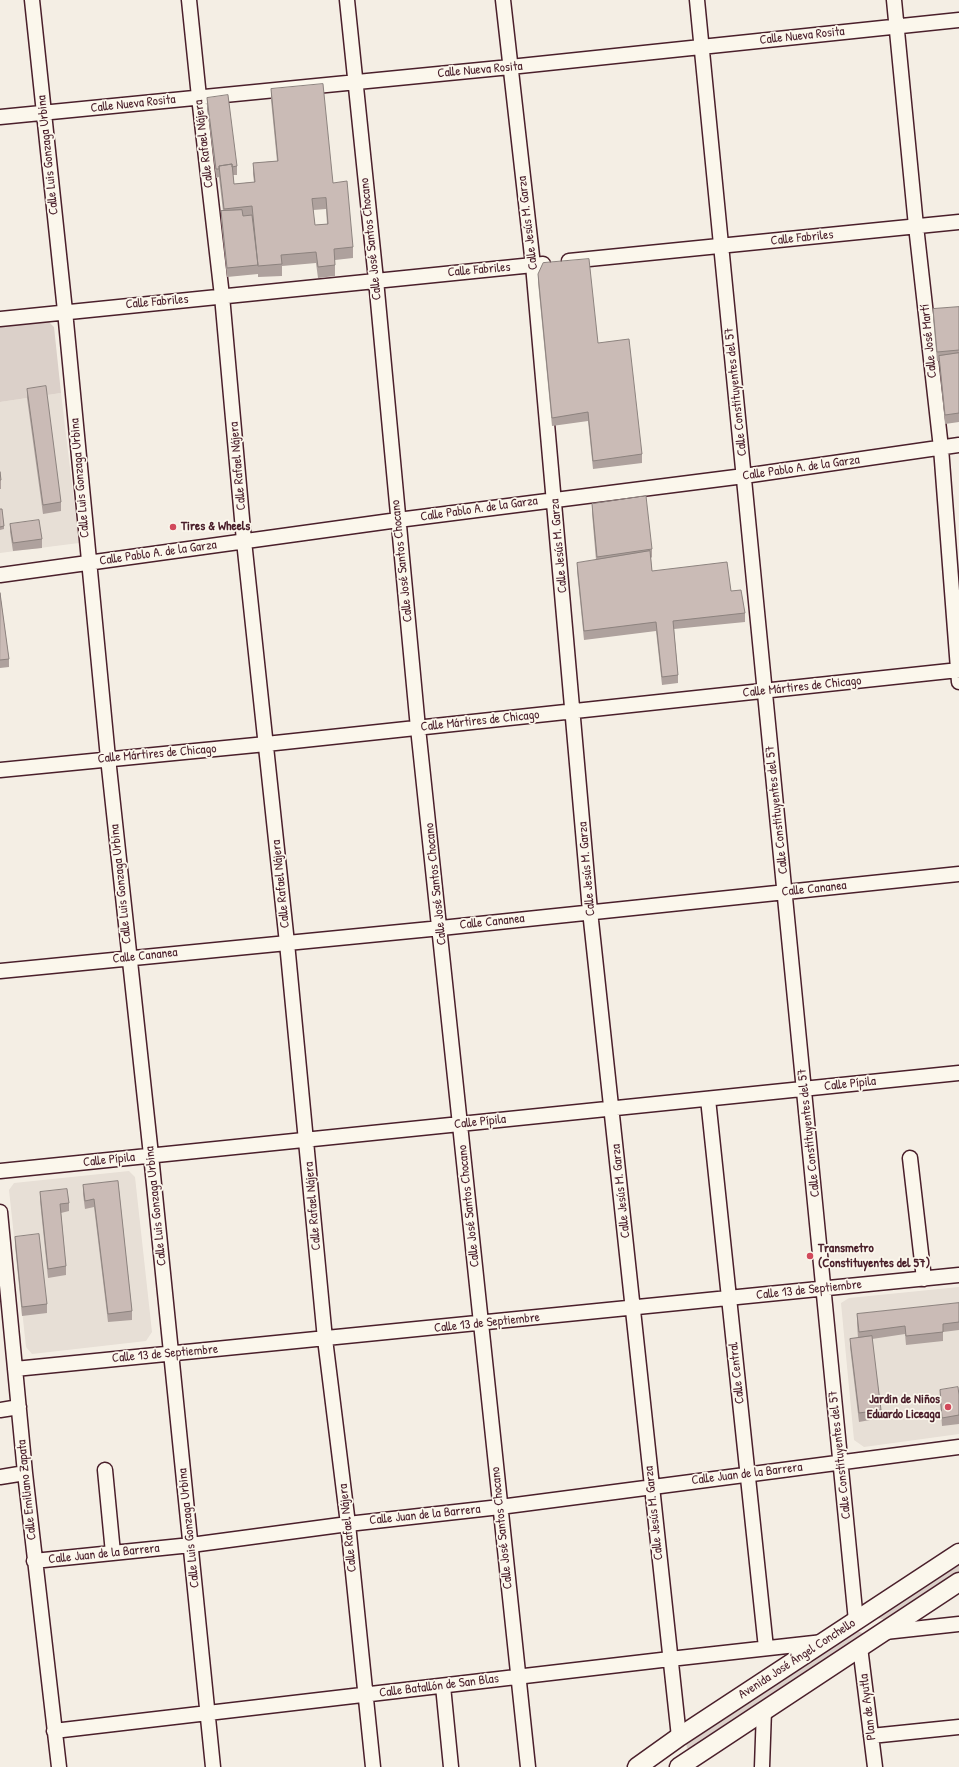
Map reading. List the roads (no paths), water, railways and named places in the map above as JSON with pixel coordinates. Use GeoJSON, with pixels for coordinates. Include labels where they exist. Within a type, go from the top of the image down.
{"type":"FeatureCollection","features":[{"type":"Feature","properties":{"kind":"main road","name":"Avenida José Ángel Conchello"},"geometry":{"type":"LineString","coordinates":[[636,1767],[679,1737],[959,1553]]}},
{"type":"Feature","properties":{"kind":"main road","name":"Avenida José Ángel Conchello"},"geometry":{"type":"LineString","coordinates":[[679,1767],[959,1582]]}},
{"type":"Feature","properties":{"kind":"main road"},"geometry":{"type":"LineString","coordinates":[[856,1620],[882,1632]]}},
{"type":"Feature","properties":{"kind":"street","name":"Calle Luis Gonzaga Urbina"},"geometry":{"type":"LineString","coordinates":[[32,0],[65,311],[88,563],[108,758],[191,1545],[212,1767]]}},
{"type":"Feature","properties":{"kind":"street","name":"Calle Rafael Nájera"},"geometry":{"type":"LineString","coordinates":[[189,0],[222,296],[244,541],[287,943],[325,1339],[348,1524],[373,1767]]}},
{"type":"Feature","properties":{"kind":"street","name":"Calle José Santos Chocano"},"geometry":{"type":"LineString","coordinates":[[347,0],[376,280],[418,728],[441,928],[528,1767]]}},
{"type":"Feature","properties":{"kind":"street","name":"Calle Jesús M. Garza"},"geometry":{"type":"LineString","coordinates":[[503,0],[533,265],[574,711],[590,911],[679,1737]]}},
{"type":"Feature","properties":{"kind":"street","name":"Calle Constituyentes del 57"},"geometry":{"type":"LineString","coordinates":[[697,0],[766,690],[856,1620]]}},
{"type":"Feature","properties":{"kind":"street","name":"Calle José Martí"},"geometry":{"type":"LineString","coordinates":[[894,0],[916,226],[941,448],[959,674]]}},
{"type":"Feature","properties":{"kind":"street","name":"Calle Nueva Rosita"},"geometry":{"type":"LineString","coordinates":[[0,117],[701,48],[959,20]]}},
{"type":"Feature","properties":{"kind":"street","name":"Calle Fabriles"},"geometry":{"type":"LineString","coordinates":[[0,319],[65,311],[959,222]]}},
{"type":"Feature","properties":{"kind":"street","name":"Calle Pablo A. de la Garza"},"geometry":{"type":"LineString","coordinates":[[0,575],[554,499],[744,476],[959,446]]}},
{"type":"Feature","properties":{"kind":"street","name":"Calle Mártires de Chicago"},"geometry":{"type":"LineString","coordinates":[[0,770],[108,758],[266,744],[766,690],[959,674]]}},
{"type":"Feature","properties":{"kind":"street","name":"Calle Cananea"},"geometry":{"type":"LineString","coordinates":[[0,972],[959,874]]}},
{"type":"Feature","properties":{"kind":"street","name":"Calle Pípila"},"geometry":{"type":"LineString","coordinates":[[0,1171],[959,1073]]}},
{"type":"Feature","properties":{"kind":"street","name":"Calle Central"},"geometry":{"type":"LineString","coordinates":[[708,1099],[766,1648]]}},
{"type":"Feature","properties":{"kind":"street"},"geometry":{"type":"LineString","coordinates":[[910,1158],[924,1278]]}},
{"type":"Feature","properties":{"kind":"street","name":"Calle Emiliano Zapata"},"geometry":{"type":"LineString","coordinates":[[0,1212],[34,1561],[59,1767]]}},
{"type":"Feature","properties":{"kind":"street","name":"Calle 13 de Septiembre"},"geometry":{"type":"LineString","coordinates":[[15,1369],[959,1275]]}},
{"type":"Feature","properties":{"kind":"street"},"geometry":{"type":"LineString","coordinates":[[0,1410],[19,1407]]}},
{"type":"Feature","properties":{"kind":"street","name":"Calle Juan de la Barrera"},"geometry":{"type":"LineString","coordinates":[[34,1561],[191,1545],[348,1524],[500,1507],[959,1447]]}},
{"type":"Feature","properties":{"kind":"street"},"geometry":{"type":"LineString","coordinates":[[104,1470],[113,1553]]}},
{"type":"Feature","properties":{"kind":"street"},"geometry":{"type":"LineString","coordinates":[[0,1477],[25,1473]]}},
{"type":"Feature","properties":{"kind":"street"},"geometry":{"type":"LineString","coordinates":[[882,1632],[959,1624]]}},
{"type":"Feature","properties":{"kind":"street","name":"Calle Batallón de San Blas"},"geometry":{"type":"LineString","coordinates":[[54,1731],[670,1658],[823,1642]]}},
{"type":"Feature","properties":{"kind":"street","name":"Plan de Ayutla"},"geometry":{"type":"LineString","coordinates":[[860,1647],[875,1767]]}},
{"type":"Feature","properties":{"kind":"street"},"geometry":{"type":"LineString","coordinates":[[443,1686],[451,1767]]}},
{"type":"Feature","properties":{"kind":"street"},"geometry":{"type":"LineString","coordinates":[[762,1767],[764,1710]]}},
{"type":"Feature","properties":{"kind":"street"},"geometry":{"type":"LineString","coordinates":[[871,1736],[959,1727]]}},
{"type":"Feature","properties":{"kind":"place","name":"Tires & Wheels"},"geometry":{"type":"Point","coordinates":[173,527]}},
{"type":"Feature","properties":{"kind":"place","name":"Transmetro (Constituyentes del 57)"},"geometry":{"type":"Point","coordinates":[810,1256]}},
{"type":"Feature","properties":{"kind":"place","name":"Jardín de Niños Eduardo Liceaga"},"geometry":{"type":"Point","coordinates":[948,1407]}}]}
